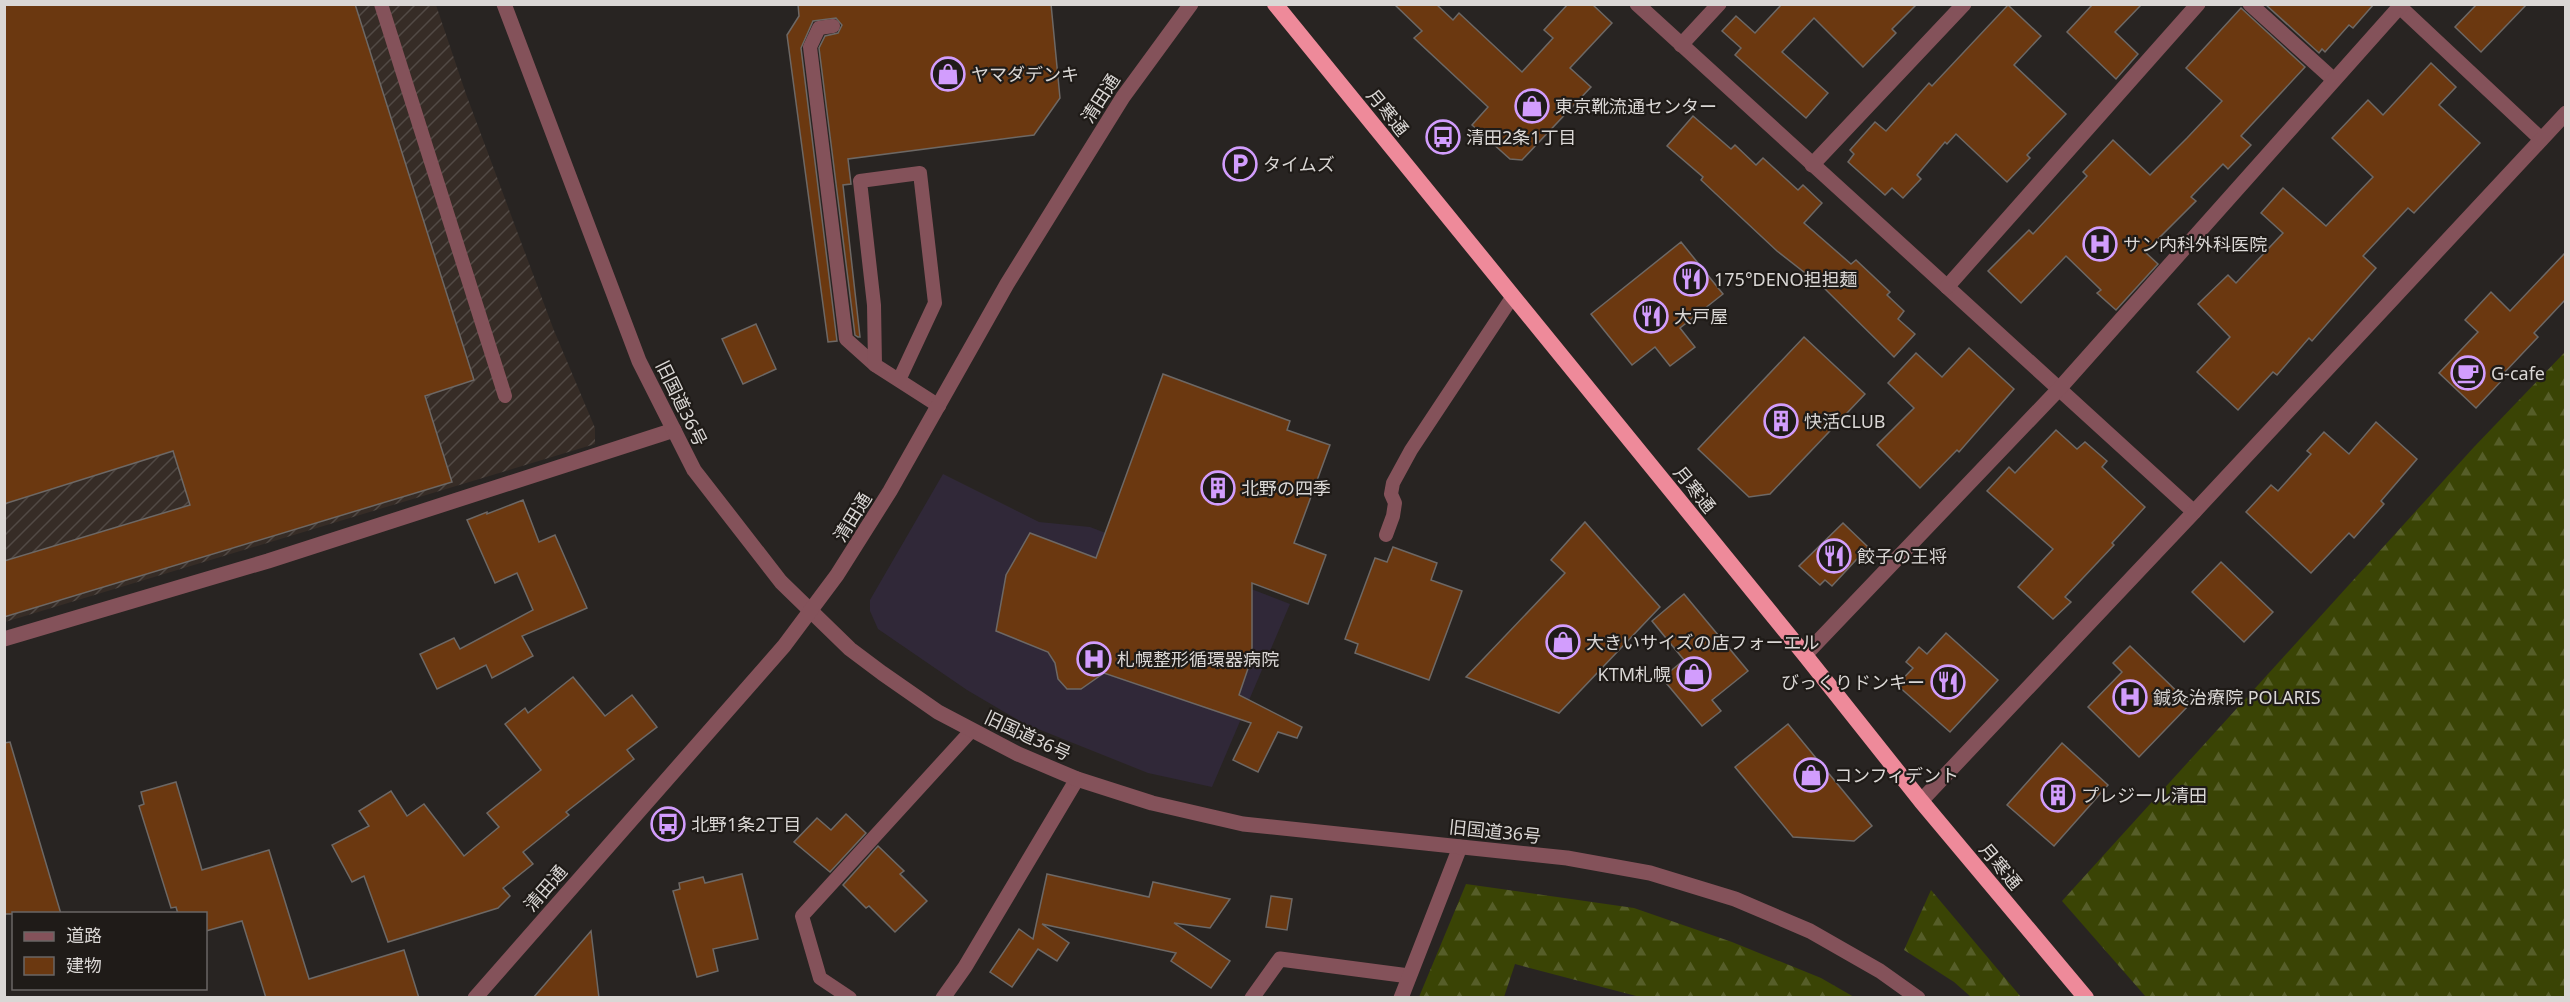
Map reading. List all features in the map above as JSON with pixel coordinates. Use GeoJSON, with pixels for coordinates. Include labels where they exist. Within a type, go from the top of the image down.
{"type":"FeatureCollection","features":[{"type":"Feature","properties":{"kind":"highway","name":"月寒通"},"geometry":{"type":"LineString","coordinates":[[1275,4],[1806,655],[1921,801],[2086,998]]}},
{"type":"Feature","properties":{"kind":"street","name":"旧国道36号"},"geometry":{"type":"LineString","coordinates":[[504,4],[639,361],[694,470],[781,582],[810,612],[866,661],[938,712],[1018,754],[1077,779],[1152,803],[1243,824],[1600,863],[1650,873],[1725,896],[1772,914],[1819,936],[1880,971],[1918,998]]}},
{"type":"Feature","properties":{"kind":"street","name":"清田通"},"geometry":{"type":"LineString","coordinates":[[475,998],[784,646],[847,562],[939,406],[1007,284],[1123,97],[1191,4]]}},
{"type":"Feature","properties":{"kind":"street"},"geometry":{"type":"LineString","coordinates":[[1637,4],[2194,512]]}},
{"type":"Feature","properties":{"kind":"street"},"geometry":{"type":"LineString","coordinates":[[1681,45],[1719,4]]}},
{"type":"Feature","properties":{"kind":"street"},"geometry":{"type":"LineString","coordinates":[[1812,165],[1964,4]]}},
{"type":"Feature","properties":{"kind":"street"},"geometry":{"type":"LineString","coordinates":[[1947,287],[2198,4]]}},
{"type":"Feature","properties":{"kind":"street"},"geometry":{"type":"LineString","coordinates":[[2250,4],[2334,80]]}},
{"type":"Feature","properties":{"kind":"street"},"geometry":{"type":"LineString","coordinates":[[1806,655],[2059,389],[2401,6],[2541,139]]}},
{"type":"Feature","properties":{"kind":"street"},"geometry":{"type":"LineString","coordinates":[[1921,801],[2194,512],[2565,113]]}},
{"type":"Feature","properties":{"kind":"street"},"geometry":{"type":"LineString","coordinates":[[4,639],[268,561],[674,429]]}},
{"type":"Feature","properties":{"kind":"street"},"geometry":{"type":"LineString","coordinates":[[943,998],[965,967],[1077,779]]}},
{"type":"Feature","properties":{"kind":"street"},"geometry":{"type":"LineString","coordinates":[[1401,998],[1460,847]]}},
{"type":"Feature","properties":{"kind":"street"},"geometry":{"type":"LineString","coordinates":[[1252,998],[1280,959],[1409,976]]}},
{"type":"Feature","properties":{"kind":"lane"},"geometry":{"type":"LineString","coordinates":[[381,4],[505,396]]}},
{"type":"Feature","properties":{"kind":"lane"},"geometry":{"type":"LineString","coordinates":[[833,26],[819,28],[810,47],[846,339],[875,365],[939,406]]}},
{"type":"Feature","properties":{"kind":"lane"},"geometry":{"type":"LineString","coordinates":[[875,365],[874,305],[860,181],[920,173],[935,303],[899,380]]}},
{"type":"Feature","properties":{"kind":"lane"},"geometry":{"type":"LineString","coordinates":[[1386,535],[1395,503],[1391,494],[1393,483],[1410,450],[1513,296]]}},
{"type":"Feature","properties":{"kind":"lane"},"geometry":{"type":"LineString","coordinates":[[850,998],[820,978],[802,916],[971,731]]}},
{"type":"Feature","properties":{"kind":"shaded area"},"geometry":{"type":"Polygon","coordinates":[[[5,5],[436,5],[466,94],[553,328],[595,428],[595,444],[5,622],[5,5]]]}},
{"type":"Feature","properties":{"kind":"shaded area","name":"札幌整形循環器病院"},"geometry":{"type":"Polygon","coordinates":[[[943,474],[1039,522],[1090,527],[1290,604],[1212,787],[1148,773],[1023,723],[967,690],[878,629],[870,611],[870,600],[943,474]]]}},
{"type":"Feature","properties":{"kind":"green space"},"geometry":{"type":"Polygon","coordinates":[[[2565,352],[2565,997],[2146,997],[2062,901],[2474,447],[2565,352]]]}},
{"type":"Feature","properties":{"kind":"green space"},"geometry":{"type":"Polygon","coordinates":[[[1466,884],[1634,908],[1732,942],[1821,978],[1854,997],[1640,997],[1515,964],[1504,997],[1419,997],[1466,884]]]}},
{"type":"Feature","properties":{"kind":"green space"},"geometry":{"type":"Polygon","coordinates":[[[1931,890],[2021,997],[1971,997],[1954,982],[1904,950],[1931,890]]]}},
{"type":"Feature","properties":{"kind":"building"},"geometry":{"type":"Polygon","coordinates":[[[4,4],[355,4],[474,380],[425,396],[452,482],[4,617],[4,561],[190,505],[173,451],[4,504],[4,4]]]}},
{"type":"Feature","properties":{"kind":"building","name":"ヤマダデンキ"},"geometry":{"type":"Polygon","coordinates":[[[798,4],[1051,4],[1060,98],[1034,135],[848,159],[851,184],[843,185],[860,337],[858,337],[855,335],[819,48],[825,36],[838,33],[842,25],[836,18],[813,21],[801,48],[837,341],[828,342],[787,35],[799,16],[798,4]]]}},
{"type":"Feature","properties":{"kind":"building"},"geometry":{"type":"Polygon","coordinates":[[[1394,4],[1436,4],[1453,20],[1459,13],[1522,72],[1553,38],[1544,30],[1568,4],[1592,4],[1612,23],[1570,68],[1591,87],[1522,160],[1510,159],[1472,125],[1488,107],[1414,38],[1422,31],[1394,4]]]}},
{"type":"Feature","properties":{"kind":"building"},"geometry":{"type":"Polygon","coordinates":[[[1782,4],[1917,4],[1892,29],[1896,33],[1863,67],[1814,18],[1782,52],[1828,93],[1806,118],[1735,55],[1741,48],[1722,31],[1736,16],[1755,33],[1782,4]]]}},
{"type":"Feature","properties":{"kind":"building"},"geometry":{"type":"Polygon","coordinates":[[[2093,4],[2142,4],[2115,32],[2138,54],[2116,79],[2067,32],[2093,4]]]}},
{"type":"Feature","properties":{"kind":"building"},"geometry":{"type":"Polygon","coordinates":[[[2265,4],[2374,4],[2353,28],[2349,25],[2325,52],[2322,49],[2319,53],[2265,4]]]}},
{"type":"Feature","properties":{"kind":"building"},"geometry":{"type":"Polygon","coordinates":[[[2477,4],[2527,4],[2481,52],[2455,27],[2477,4]]]}},
{"type":"Feature","properties":{"kind":"building"},"geometry":{"type":"Polygon","coordinates":[[[2008,5],[2041,36],[2014,65],[2066,114],[2027,155],[2030,158],[2007,182],[1956,134],[1947,144],[1945,142],[1917,175],[1921,179],[1903,198],[1892,188],[1885,195],[1848,162],[1854,154],[1850,150],[1875,122],[1886,131],[1929,83],[1932,86],[2008,5]]]}},
{"type":"Feature","properties":{"kind":"building"},"geometry":{"type":"Polygon","coordinates":[[[2241,8],[2305,67],[2241,136],[2251,145],[2228,169],[2223,164],[2191,197],[2196,201],[2145,252],[2158,264],[2116,310],[2097,293],[2101,290],[2066,256],[2021,303],[1988,271],[2029,230],[2033,234],[2087,176],[2083,172],[2113,140],[2150,175],[2187,138],[2222,101],[2186,68],[2241,8]]]}},
{"type":"Feature","properties":{"kind":"building"},"geometry":{"type":"Polygon","coordinates":[[[2431,63],[2456,87],[2439,105],[2480,143],[2414,213],[2408,208],[2363,256],[2376,268],[2312,341],[2309,338],[2277,375],[2273,372],[2238,410],[2197,372],[2230,337],[2198,304],[2228,275],[2236,283],[2283,233],[2261,213],[2283,188],[2326,226],[2373,177],[2332,138],[2368,100],[2383,115],[2431,63]]]}},
{"type":"Feature","properties":{"kind":"building"},"geometry":{"type":"Polygon","coordinates":[[[1693,116],[1731,149],[1735,145],[1756,165],[1763,158],[1798,190],[1803,185],[1822,203],[1804,223],[1851,264],[1856,260],[1890,292],[1887,295],[1904,311],[1898,319],[1915,334],[1894,357],[1823,287],[1777,251],[1701,180],[1703,177],[1667,146],[1693,116]]]}},
{"type":"Feature","properties":{"kind":"building"},"geometry":{"type":"Polygon","coordinates":[[[1681,242],[1723,294],[1680,328],[1695,347],[1670,366],[1655,347],[1632,365],[1591,314],[1681,242]]]}},
{"type":"Feature","properties":{"kind":"building"},"geometry":{"type":"Polygon","coordinates":[[[2565,253],[2565,300],[2534,333],[2538,337],[2503,374],[2506,376],[2476,408],[2439,373],[2478,332],[2465,320],[2491,292],[2510,311],[2565,253]]]}},
{"type":"Feature","properties":{"kind":"building"},"geometry":{"type":"Polygon","coordinates":[[[756,324],[776,369],[743,384],[722,339],[756,324]]]}},
{"type":"Feature","properties":{"kind":"building","name":"快活CLUB"},"geometry":{"type":"Polygon","coordinates":[[[1804,337],[1865,394],[1770,494],[1749,497],[1698,449],[1804,337]]]}},
{"type":"Feature","properties":{"kind":"building"},"geometry":{"type":"Polygon","coordinates":[[[1969,348],[2014,389],[1959,452],[1957,450],[1920,488],[1877,445],[1914,408],[1888,383],[1916,353],[1942,377],[1969,348]]]}},
{"type":"Feature","properties":{"kind":"building"},"geometry":{"type":"Polygon","coordinates":[[[1163,374],[1290,421],[1287,430],[1330,445],[1294,543],[1326,555],[1308,604],[1252,583],[1252,657],[1239,695],[1302,727],[1297,738],[1278,732],[1258,772],[1233,760],[1251,723],[1104,673],[1081,689],[1067,689],[1058,679],[1055,663],[1048,652],[996,631],[1006,575],[1030,533],[1096,558],[1163,374]]]}},
{"type":"Feature","properties":{"kind":"building"},"geometry":{"type":"Polygon","coordinates":[[[2376,422],[2417,459],[2381,501],[2384,504],[2354,538],[2349,533],[2311,573],[2246,512],[2271,485],[2278,491],[2311,454],[2307,451],[2324,432],[2349,454],[2376,422]]]}},
{"type":"Feature","properties":{"kind":"building"},"geometry":{"type":"Polygon","coordinates":[[[2056,430],[2077,449],[2085,442],[2107,461],[2102,467],[2145,507],[2112,543],[2114,545],[2065,597],[2071,602],[2053,619],[2018,587],[2053,549],[1987,491],[2009,467],[2015,473],[2056,430]]]}},
{"type":"Feature","properties":{"kind":"building"},"geometry":{"type":"Polygon","coordinates":[[[523,500],[539,542],[555,535],[587,608],[522,636],[533,656],[492,678],[486,665],[437,689],[420,654],[454,638],[460,649],[533,610],[517,573],[495,583],[467,520],[523,500]]]}},
{"type":"Feature","properties":{"kind":"building","name":"大きいサイズの店フォーエル"},"geometry":{"type":"Polygon","coordinates":[[[1585,522],[1660,607],[1559,713],[1466,677],[1565,573],[1551,560],[1585,522]]]}},
{"type":"Feature","properties":{"kind":"building","name":"餃子の王将"},"geometry":{"type":"Polygon","coordinates":[[[1843,523],[1868,547],[1832,586],[1825,580],[1820,585],[1799,566],[1843,523]]]}},
{"type":"Feature","properties":{"kind":"building"},"geometry":{"type":"Polygon","coordinates":[[[1393,547],[1437,563],[1431,580],[1462,591],[1429,680],[1355,653],[1358,644],[1345,639],[1375,558],[1387,562],[1393,547]]]}},
{"type":"Feature","properties":{"kind":"building"},"geometry":{"type":"Polygon","coordinates":[[[2221,562],[2273,612],[2244,642],[2192,592],[2221,562]]]}},
{"type":"Feature","properties":{"kind":"building"},"geometry":{"type":"Polygon","coordinates":[[[1684,594],[1748,671],[1712,700],[1721,711],[1702,726],[1662,678],[1684,660],[1652,621],[1684,594]]]}},
{"type":"Feature","properties":{"kind":"building","name":"びっくりドンキー"},"geometry":{"type":"Polygon","coordinates":[[[1946,633],[1998,680],[1950,732],[1897,685],[1913,668],[1906,662],[1919,647],[1927,654],[1946,633]]]}},
{"type":"Feature","properties":{"kind":"building"},"geometry":{"type":"Polygon","coordinates":[[[2130,646],[2190,704],[2139,757],[2088,707],[2122,672],[2113,663],[2130,646]]]}},
{"type":"Feature","properties":{"kind":"building"},"geometry":{"type":"Polygon","coordinates":[[[573,677],[605,716],[632,695],[657,727],[627,750],[634,759],[566,812],[569,815],[523,852],[533,864],[503,888],[510,896],[498,908],[388,942],[364,876],[352,882],[332,845],[369,826],[359,811],[391,791],[407,816],[424,804],[464,856],[499,827],[487,813],[541,770],[505,724],[525,708],[528,713],[573,677]]]}},
{"type":"Feature","properties":{"kind":"building"},"geometry":{"type":"Polygon","coordinates":[[[1788,724],[1872,826],[1854,841],[1793,837],[1735,767],[1788,724]]]}},
{"type":"Feature","properties":{"kind":"building"},"geometry":{"type":"Polygon","coordinates":[[[10,742],[60,912],[4,914],[4,743],[10,742]]]}},
{"type":"Feature","properties":{"kind":"building","name":"プレジール清田"},"geometry":{"type":"Polygon","coordinates":[[[2062,743],[2108,785],[2054,846],[2007,805],[2062,743]]]}},
{"type":"Feature","properties":{"kind":"building"},"geometry":{"type":"Polygon","coordinates":[[[176,782],[202,870],[269,850],[309,979],[404,950],[419,998],[266,998],[242,921],[207,931],[207,912],[177,912],[176,907],[171,908],[139,806],[144,804],[141,792],[176,782]]]}},
{"type":"Feature","properties":{"kind":"building"},"geometry":{"type":"Polygon","coordinates":[[[846,814],[866,833],[830,872],[794,842],[817,818],[831,830],[846,814]]]}},
{"type":"Feature","properties":{"kind":"building"},"geometry":{"type":"Polygon","coordinates":[[[878,846],[904,871],[900,874],[927,901],[895,932],[869,906],[866,908],[843,885],[878,846]]]}},
{"type":"Feature","properties":{"kind":"building"},"geometry":{"type":"Polygon","coordinates":[[[742,874],[758,939],[713,949],[718,971],[697,977],[673,891],[680,889],[679,883],[703,877],[705,883],[742,874]]]}},
{"type":"Feature","properties":{"kind":"building"},"geometry":{"type":"Polygon","coordinates":[[[1047,874],[1149,897],[1153,882],[1230,899],[1210,928],[1174,923],[1230,961],[1211,988],[1171,961],[1176,953],[1042,924],[1069,943],[1057,961],[1038,949],[1012,987],[990,972],[1019,929],[1033,939],[1047,874]]]}},
{"type":"Feature","properties":{"kind":"building"},"geometry":{"type":"Polygon","coordinates":[[[1271,896],[1292,899],[1287,930],[1266,927],[1271,896]]]}},
{"type":"Feature","properties":{"kind":"building"},"geometry":{"type":"Polygon","coordinates":[[[591,931],[599,998],[533,998],[591,931]]]}},
{"type":"Feature","properties":{"kind":"place","name":"ヤマダデンキ"},"geometry":{"type":"Point","coordinates":[948,74]}},
{"type":"Feature","properties":{"kind":"place","name":"東京靴流通センター"},"geometry":{"type":"Point","coordinates":[1532,106]}},
{"type":"Feature","properties":{"kind":"place","name":"清田2条1丁目"},"geometry":{"type":"Point","coordinates":[1443,137]}},
{"type":"Feature","properties":{"kind":"place","name":"タイムズ"},"geometry":{"type":"Point","coordinates":[1240,164]}},
{"type":"Feature","properties":{"kind":"place","name":"サン内科外科医院"},"geometry":{"type":"Point","coordinates":[2100,244]}},
{"type":"Feature","properties":{"kind":"place","name":"175°DENO担担麺"},"geometry":{"type":"Point","coordinates":[1691,279]}},
{"type":"Feature","properties":{"kind":"place","name":"大戸屋"},"geometry":{"type":"Point","coordinates":[1651,316]}},
{"type":"Feature","properties":{"kind":"place","name":"G-cafe"},"geometry":{"type":"Point","coordinates":[2468,373]}},
{"type":"Feature","properties":{"kind":"place","name":"快活CLUB"},"geometry":{"type":"Point","coordinates":[1781,421]}},
{"type":"Feature","properties":{"kind":"place","name":"北野の四季"},"geometry":{"type":"Point","coordinates":[1218,488]}},
{"type":"Feature","properties":{"kind":"place","name":"餃子の王将"},"geometry":{"type":"Point","coordinates":[1834,556]}},
{"type":"Feature","properties":{"kind":"place","name":"大きいサイズの店フォーエル"},"geometry":{"type":"Point","coordinates":[1563,642]}},
{"type":"Feature","properties":{"kind":"place","name":"札幌整形循環器病院"},"geometry":{"type":"Point","coordinates":[1094,659]}},
{"type":"Feature","properties":{"kind":"place","name":"KTM札幌"},"geometry":{"type":"Point","coordinates":[1694,674]}},
{"type":"Feature","properties":{"kind":"place","name":"びっくりドンキー"},"geometry":{"type":"Point","coordinates":[1948,682]}},
{"type":"Feature","properties":{"kind":"place","name":"鍼灸治療院 POLARIS"},"geometry":{"type":"Point","coordinates":[2130,697]}},
{"type":"Feature","properties":{"kind":"place","name":"コンフィデント"},"geometry":{"type":"Point","coordinates":[1811,775]}},
{"type":"Feature","properties":{"kind":"place","name":"プレジール清田"},"geometry":{"type":"Point","coordinates":[2058,795]}},
{"type":"Feature","properties":{"kind":"place","name":"北野1条2丁目"},"geometry":{"type":"Point","coordinates":[668,824]}}]}
